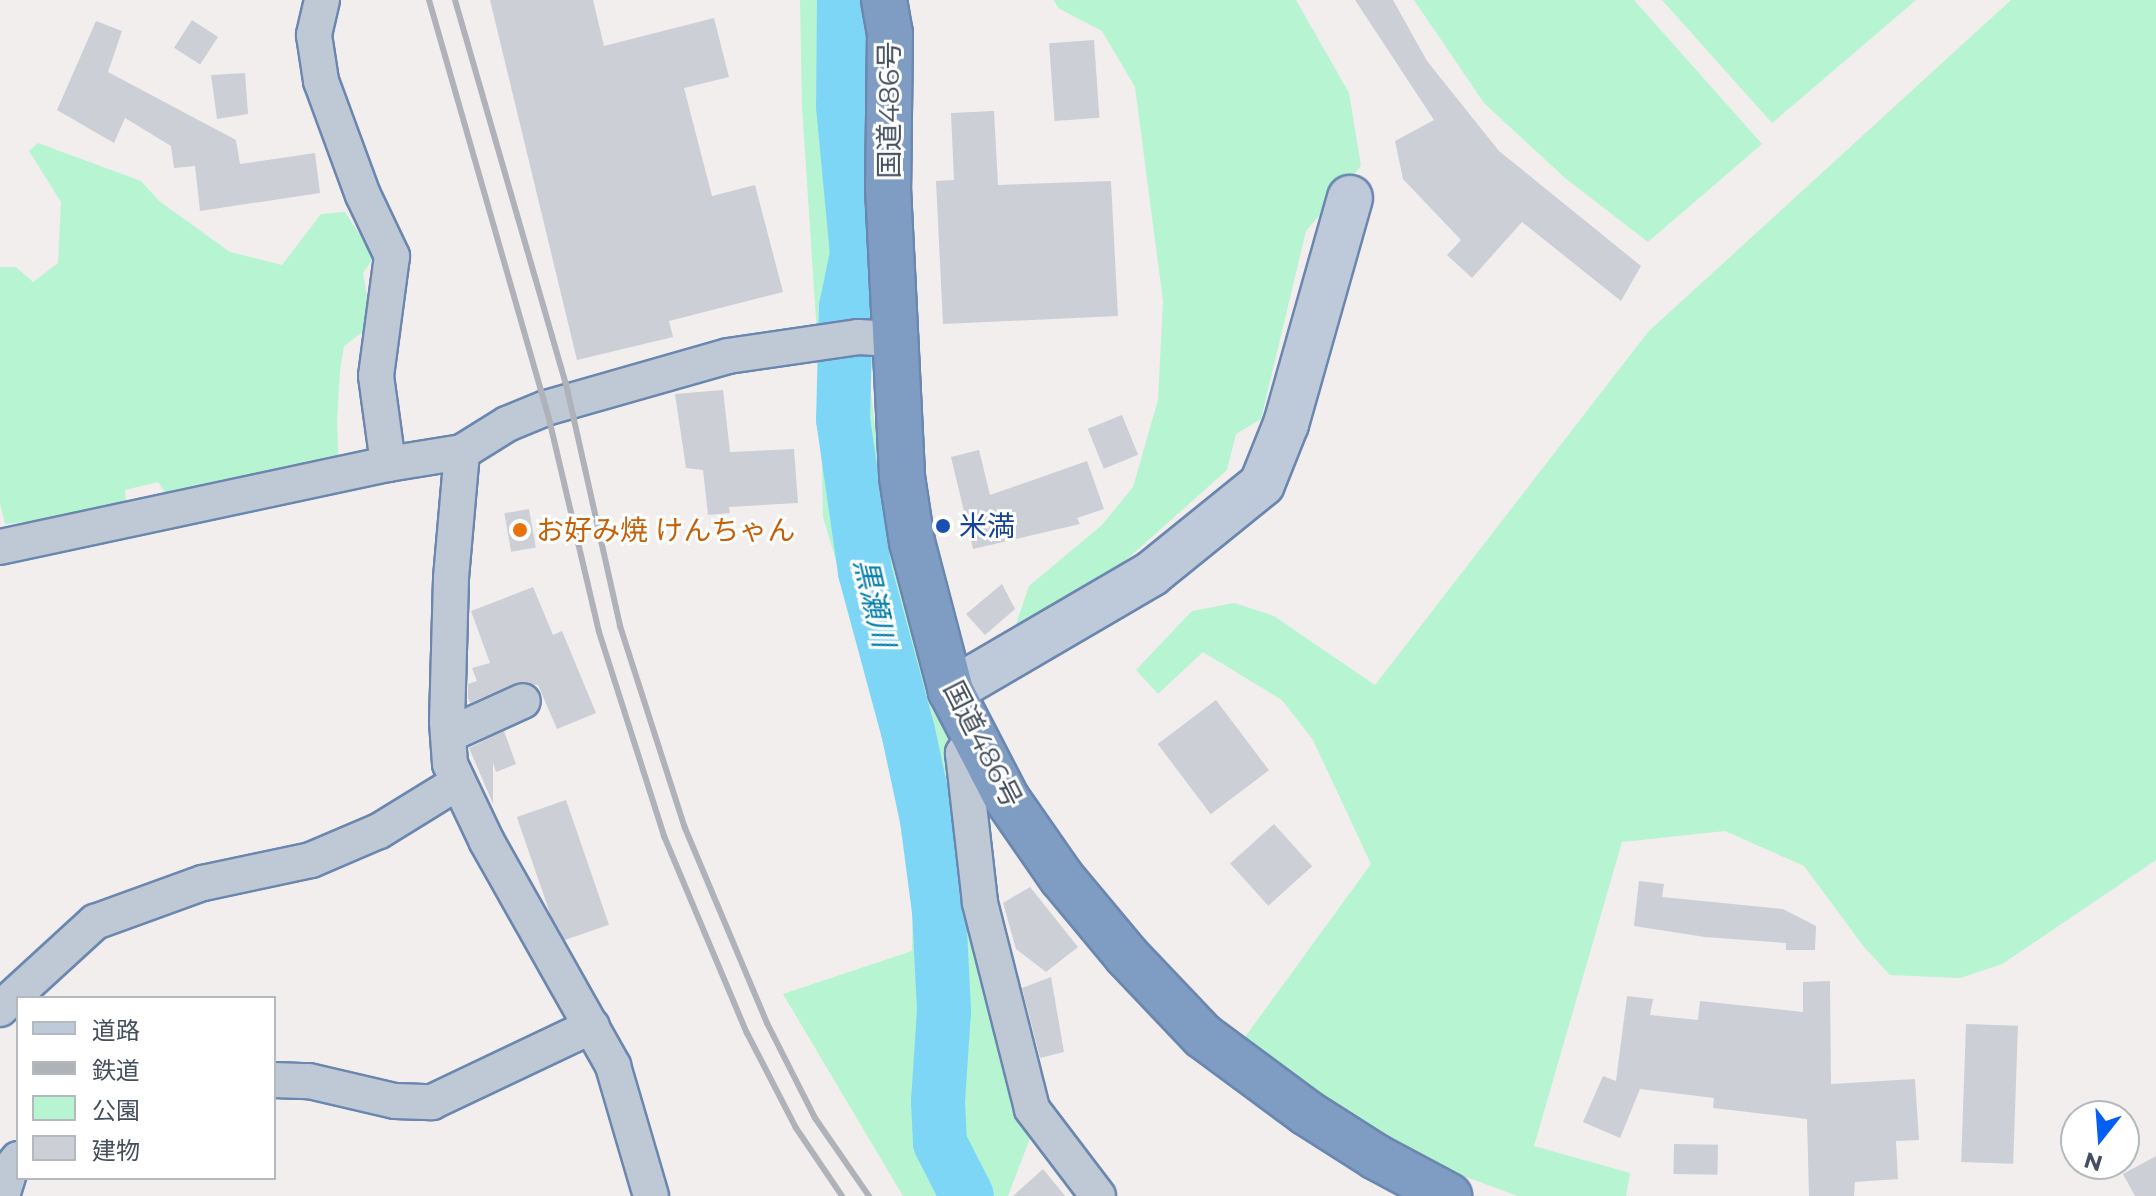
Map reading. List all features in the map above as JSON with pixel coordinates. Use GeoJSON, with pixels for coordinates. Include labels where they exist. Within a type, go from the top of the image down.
{"type":"FeatureCollection","features":[{"type":"Feature","properties":{"kind":"highway","name":"国道486号"},"geometry":{"type":"LineString","coordinates":[[884,0],[890,33],[888,188],[876,338],[912,542],[951,691],[1007,799],[1062,878],[1127,956],[1203,1036],[1307,1113],[1376,1157],[1449,1196]]}},
{"type":"Feature","properties":{"kind":"street"},"geometry":{"type":"LineString","coordinates":[[322,0],[314,35],[321,81],[363,195],[392,256],[376,376],[388,464]]}},
{"type":"Feature","properties":{"kind":"street"},"geometry":{"type":"LineString","coordinates":[[951,691],[1151,574],[1262,484],[1286,424],[1350,198]]}},
{"type":"Feature","properties":{"kind":"street"},"geometry":{"type":"LineString","coordinates":[[0,547],[388,464],[462,452],[507,424],[546,408],[728,356],[876,338]]}},
{"type":"Feature","properties":{"kind":"street"},"geometry":{"type":"LineString","coordinates":[[462,452],[451,579],[448,735],[457,783],[613,1066],[651,1196]]}},
{"type":"Feature","properties":{"kind":"street"},"geometry":{"type":"LineString","coordinates":[[448,735],[523,701]]}},
{"type":"Feature","properties":{"kind":"street"},"geometry":{"type":"LineString","coordinates":[[976,741],[963,753],[980,903],[1032,1109],[1098,1196]]}},
{"type":"Feature","properties":{"kind":"street"},"geometry":{"type":"LineString","coordinates":[[0,1009],[95,922],[203,883],[311,860],[379,831],[457,783]]}},
{"type":"Feature","properties":{"kind":"street"},"geometry":{"type":"LineString","coordinates":[[276,1080],[309,1081],[395,1101],[432,1102],[592,1026]]}},
{"type":"Feature","properties":{"kind":"street"},"geometry":{"type":"LineString","coordinates":[[2,1196],[10,1169],[16,1162]]}},
{"type":"Feature","properties":{"kind":"green space"},"geometry":{"type":"Polygon","coordinates":[[[800,0],[854,0],[863,72],[862,313],[888,542],[957,759],[1032,1133],[1008,1196],[903,1196],[783,994],[912,951],[914,848],[883,719],[823,517],[820,380],[802,106],[800,0]]]}},
{"type":"Feature","properties":{"kind":"green space"},"geometry":{"type":"Polygon","coordinates":[[[1054,0],[1296,0],[1349,93],[1361,166],[1306,231],[1261,419],[1236,434],[1227,470],[1098,585],[1010,642],[1029,586],[1102,525],[1133,487],[1158,400],[1163,301],[1135,87],[1102,31],[1058,8],[1054,0]]]}},
{"type":"Feature","properties":{"kind":"green space"},"geometry":{"type":"Polygon","coordinates":[[[1414,0],[1634,0],[1762,144],[1648,242],[1565,178],[1484,103],[1414,0]]]}},
{"type":"Feature","properties":{"kind":"green space"},"geometry":{"type":"Polygon","coordinates":[[[1662,0],[1916,0],[1772,123],[1662,0]]]}},
{"type":"Feature","properties":{"kind":"green space"},"geometry":{"type":"Polygon","coordinates":[[[2011,0],[2156,0],[2156,860],[2002,964],[1960,978],[1890,975],[1864,947],[1804,866],[1725,831],[1622,842],[1534,1146],[1630,1173],[1626,1196],[1518,1196],[1436,1166],[1354,1117],[1245,1037],[1371,864],[1313,740],[1282,700],[1203,652],[1158,694],[1136,670],[1192,611],[1234,603],[1274,616],[1375,685],[1648,332],[2011,0]]]}},
{"type":"Feature","properties":{"kind":"green space"},"geometry":{"type":"Polygon","coordinates":[[[38,143],[141,181],[159,201],[230,252],[282,265],[321,214],[345,212],[374,257],[363,273],[372,325],[344,346],[340,370],[337,421],[339,474],[176,509],[158,482],[125,490],[127,511],[5,524],[0,503],[0,267],[16,267],[33,282],[58,263],[61,202],[29,151],[38,143]]]}},
{"type":"Feature","properties":{"kind":"building"},"geometry":{"type":"Polygon","coordinates":[[[490,0],[593,0],[604,46],[714,18],[729,77],[684,88],[712,196],[755,185],[783,292],[669,321],[673,337],[577,360],[490,0]]]}},
{"type":"Feature","properties":{"kind":"building"},"geometry":{"type":"Polygon","coordinates":[[[1355,0],[1393,0],[1427,61],[1499,151],[1641,266],[1621,301],[1522,222],[1472,278],[1447,255],[1461,240],[1403,179],[1395,141],[1434,120],[1355,0]]]}},
{"type":"Feature","properties":{"kind":"building"},"geometry":{"type":"Polygon","coordinates":[[[192,20],[218,37],[200,65],[174,48],[192,20]]]}},
{"type":"Feature","properties":{"kind":"building"},"geometry":{"type":"Polygon","coordinates":[[[96,21],[122,31],[108,72],[236,140],[240,164],[315,153],[320,193],[200,211],[195,166],[174,168],[171,146],[125,118],[114,143],[57,110],[96,21]]]}},
{"type":"Feature","properties":{"kind":"building"},"geometry":{"type":"Polygon","coordinates":[[[1094,40],[1099,118],[1055,121],[1049,43],[1094,40]]]}},
{"type":"Feature","properties":{"kind":"building"},"geometry":{"type":"Polygon","coordinates":[[[245,73],[248,114],[217,119],[211,75],[245,73]]]}},
{"type":"Feature","properties":{"kind":"building"},"geometry":{"type":"Polygon","coordinates":[[[994,111],[998,185],[1111,181],[1118,316],[943,324],[936,181],[954,180],[951,113],[994,111]]]}},
{"type":"Feature","properties":{"kind":"building"},"geometry":{"type":"Polygon","coordinates":[[[723,390],[730,452],[794,449],[798,503],[729,507],[730,513],[708,515],[703,470],[686,468],[675,394],[723,390]]]}},
{"type":"Feature","properties":{"kind":"building"},"geometry":{"type":"Polygon","coordinates":[[[1122,415],[1138,455],[1104,469],[1088,429],[1122,415]]]}},
{"type":"Feature","properties":{"kind":"building"},"geometry":{"type":"Polygon","coordinates":[[[979,450],[990,495],[1087,461],[1104,509],[1077,518],[1080,524],[973,549],[951,457],[979,450]]]}},
{"type":"Feature","properties":{"kind":"building","name":"お好み焼 けんちゃん"},"geometry":{"type":"Polygon","coordinates":[[[529,509],[536,547],[511,552],[504,513],[529,509]]]}},
{"type":"Feature","properties":{"kind":"building"},"geometry":{"type":"Polygon","coordinates":[[[1002,584],[1015,609],[985,635],[966,614],[1002,584]]]}},
{"type":"Feature","properties":{"kind":"building"},"geometry":{"type":"Polygon","coordinates":[[[533,587],[553,635],[562,631],[596,713],[557,729],[538,685],[516,683],[470,703],[468,698],[468,684],[477,681],[472,668],[490,663],[471,611],[533,587]]]}},
{"type":"Feature","properties":{"kind":"building"},"geometry":{"type":"Polygon","coordinates":[[[1216,700],[1269,770],[1211,814],[1158,744],[1216,700]]]}},
{"type":"Feature","properties":{"kind":"building"},"geometry":{"type":"Polygon","coordinates":[[[504,731],[516,764],[496,772],[493,763],[493,804],[469,748],[504,731]]]}},
{"type":"Feature","properties":{"kind":"building"},"geometry":{"type":"Polygon","coordinates":[[[566,800],[609,925],[560,942],[517,817],[566,800]]]}},
{"type":"Feature","properties":{"kind":"building"},"geometry":{"type":"Polygon","coordinates":[[[1274,824],[1312,866],[1268,906],[1230,863],[1274,824]]]}},
{"type":"Feature","properties":{"kind":"building"},"geometry":{"type":"Polygon","coordinates":[[[1639,881],[1664,884],[1662,897],[1783,909],[1816,926],[1815,950],[1786,950],[1786,943],[1705,937],[1634,926],[1639,881]]]}},
{"type":"Feature","properties":{"kind":"building"},"geometry":{"type":"Polygon","coordinates":[[[1030,887],[1078,947],[1046,972],[1016,949],[1003,903],[1030,887]]]}},
{"type":"Feature","properties":{"kind":"building"},"geometry":{"type":"Polygon","coordinates":[[[1051,977],[1064,1052],[1040,1058],[1022,988],[1051,977]]]}},
{"type":"Feature","properties":{"kind":"building"},"geometry":{"type":"Polygon","coordinates":[[[1830,981],[1831,1084],[1915,1079],[1919,1140],[1896,1141],[1898,1179],[1855,1182],[1854,1196],[1809,1196],[1807,1119],[1713,1108],[1714,1098],[1640,1089],[1620,1138],[1583,1122],[1603,1076],[1616,1081],[1627,996],[1653,999],[1650,1015],[1698,1020],[1700,1001],[1803,1012],[1803,982],[1830,981]]]}},
{"type":"Feature","properties":{"kind":"building"},"geometry":{"type":"Polygon","coordinates":[[[1966,1024],[2018,1026],[2013,1164],[1961,1162],[1966,1024]]]}},
{"type":"Feature","properties":{"kind":"building"},"geometry":{"type":"Polygon","coordinates":[[[1674,1144],[1718,1145],[1717,1175],[1673,1174],[1674,1144]]]}},
{"type":"Feature","properties":{"kind":"building"},"geometry":{"type":"Polygon","coordinates":[[[2156,1156],[2156,1196],[2135,1196],[2126,1180],[2140,1180],[2140,1165],[2156,1156]]]}},
{"type":"Feature","properties":{"kind":"building"},"geometry":{"type":"Polygon","coordinates":[[[1043,1169],[1065,1196],[1013,1196],[1043,1169]]]}},
{"type":"Feature","properties":{"kind":"waterway","name":"黒瀬川"},"geometry":{"type":"LineString","coordinates":[[844,0],[843,106],[857,254],[846,307],[843,419],[865,572],[908,731],[927,820],[939,911],[944,1011],[938,1102],[940,1143],[967,1196]]}},
{"type":"Feature","properties":{"kind":"railway"},"geometry":{"type":"LineString","coordinates":[[429,0],[550,423],[599,632],[664,836],[747,1033],[796,1128],[842,1196]]}},
{"type":"Feature","properties":{"kind":"railway"},"geometry":{"type":"LineString","coordinates":[[455,0],[566,384],[620,626],[685,828],[767,1023],[815,1118],[869,1196]]}},
{"type":"Feature","properties":{"kind":"place","name":"米満"},"geometry":{"type":"Point","coordinates":[943,526]}},
{"type":"Feature","properties":{"kind":"place","name":"お好み焼 けんちゃん"},"geometry":{"type":"Point","coordinates":[520,530]}}]}
